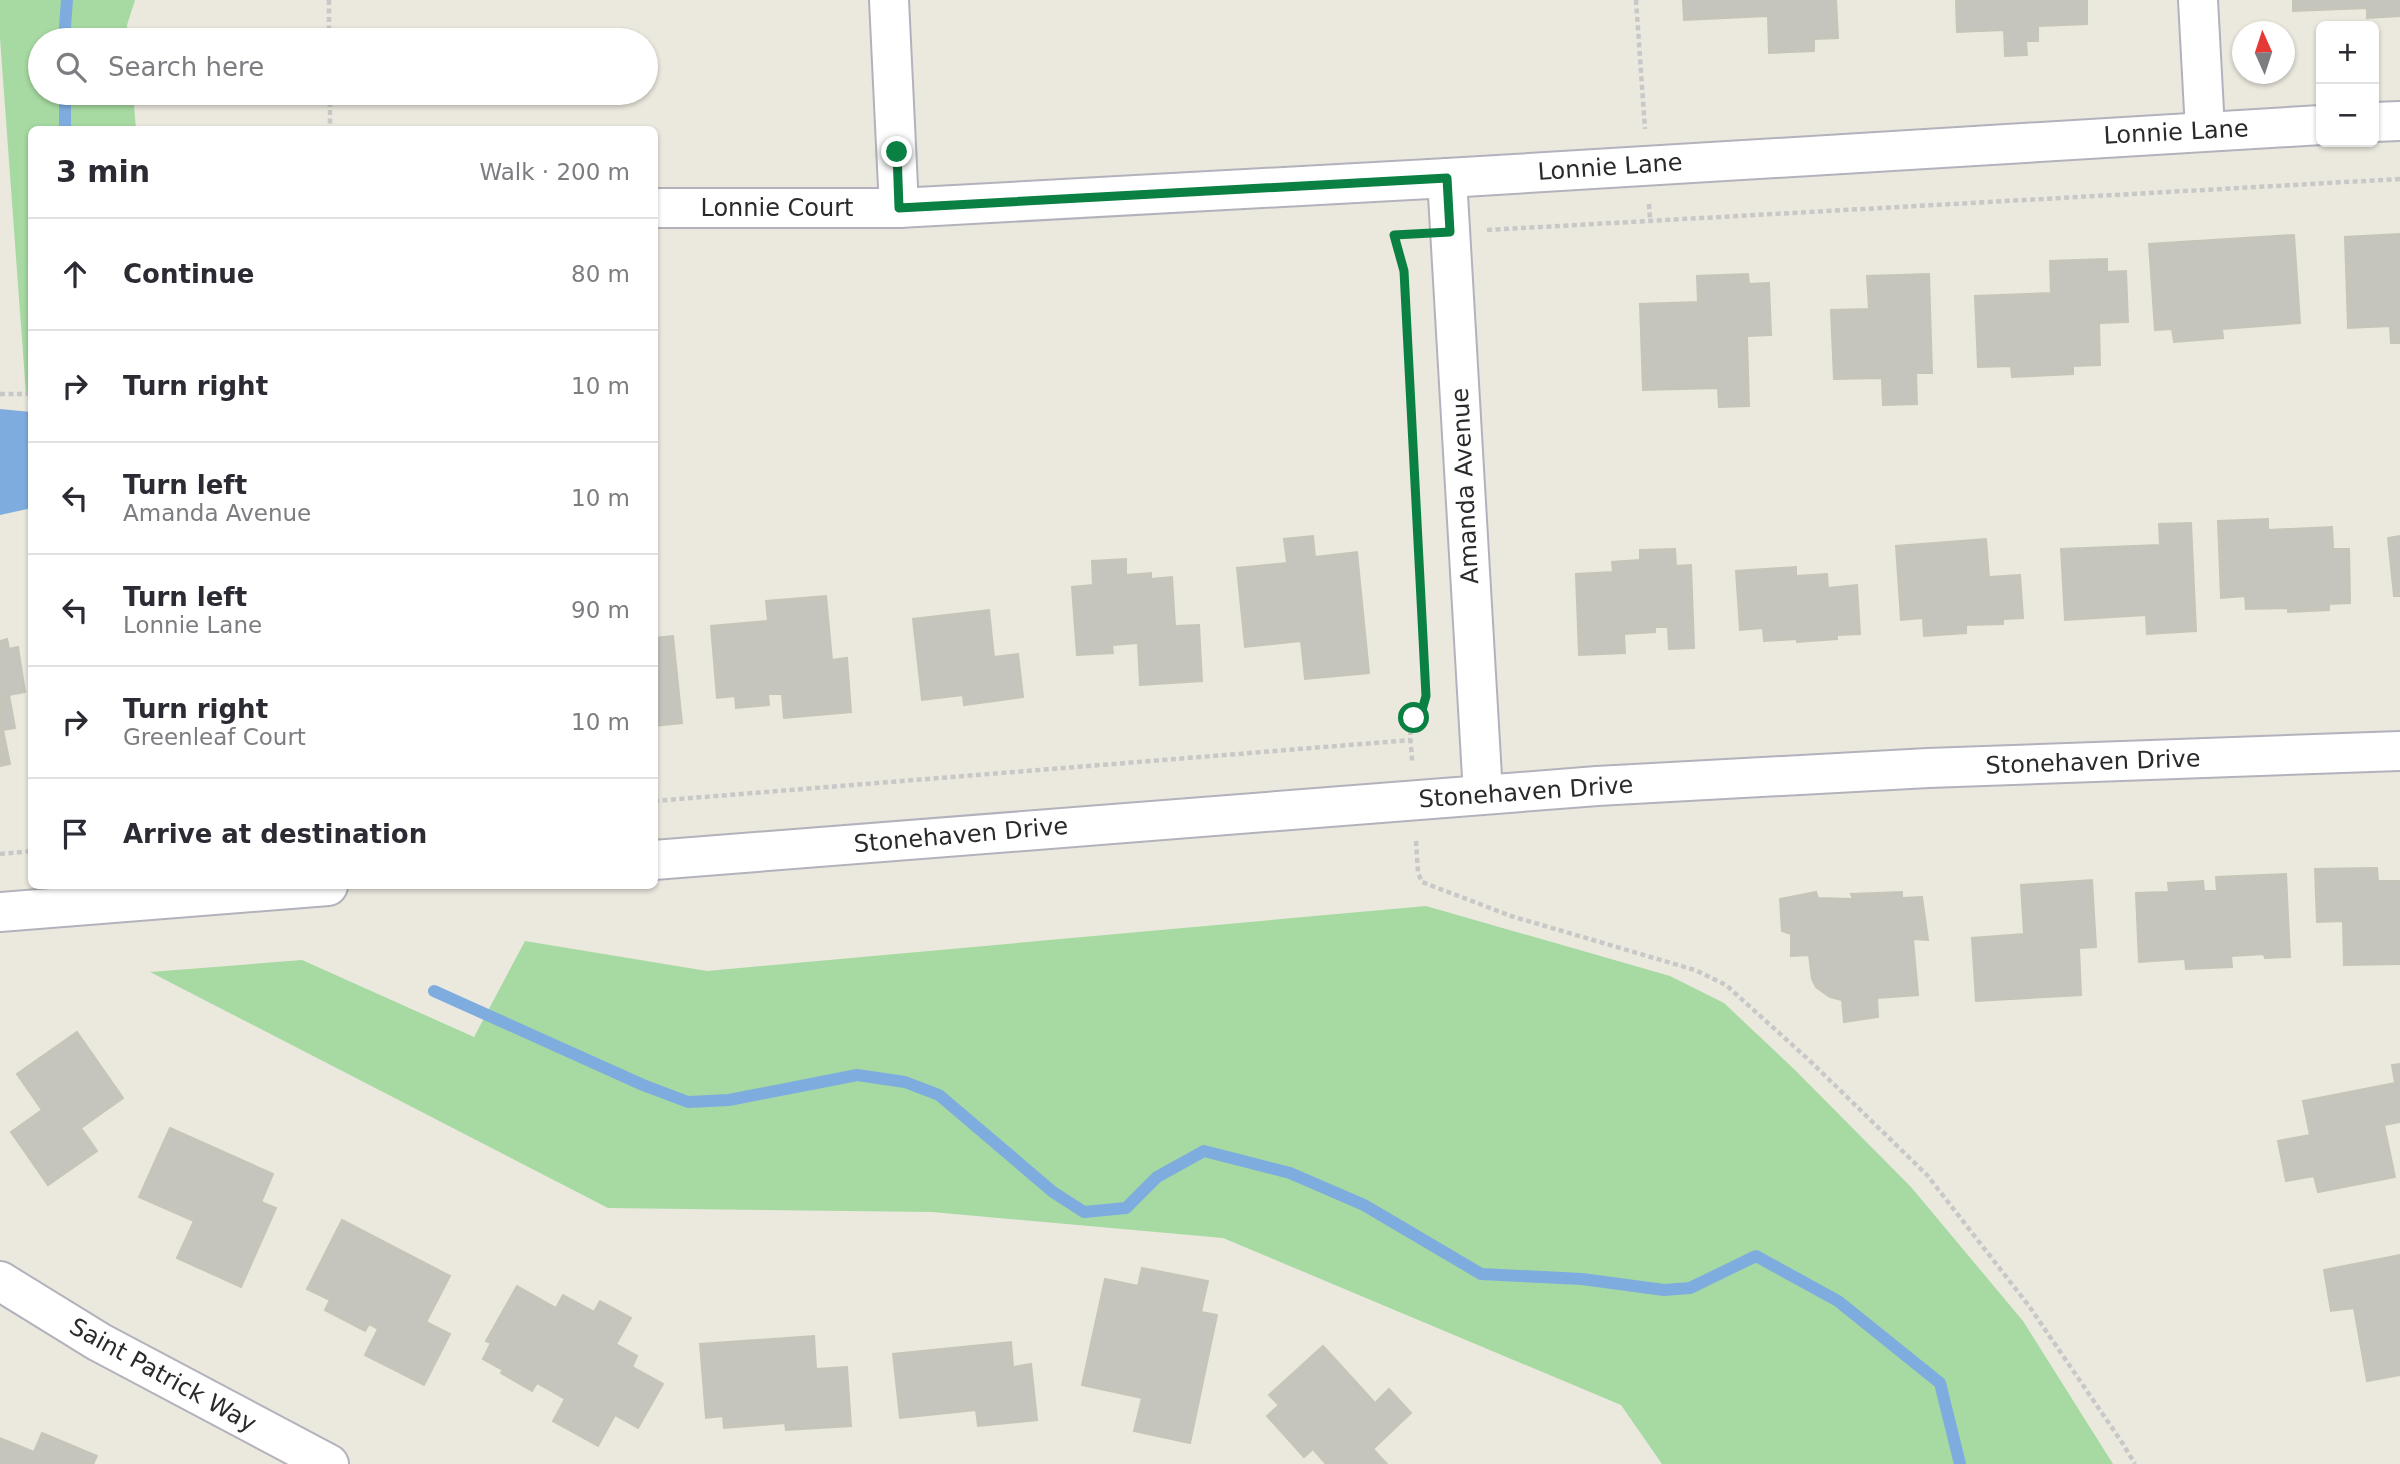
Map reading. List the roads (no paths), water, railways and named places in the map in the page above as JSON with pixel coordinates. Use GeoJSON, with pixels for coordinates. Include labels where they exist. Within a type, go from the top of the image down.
{"type":"FeatureCollection","features":[{"type":"Feature","properties":{"kind":"street"},"geometry":{"type":"LineString","coordinates":[[889,0],[899,208]]}},
{"type":"Feature","properties":{"kind":"street"},"geometry":{"type":"LineString","coordinates":[[2198,0],[2205,130]]}},
{"type":"Feature","properties":{"kind":"street"},"geometry":{"type":"LineString","coordinates":[[2379,122],[2400,121]]}},
{"type":"Feature","properties":{"kind":"street","name":"Lonnie Lane"},"geometry":{"type":"LineString","coordinates":[[899,208],[2316,125]]}},
{"type":"Feature","properties":{"kind":"street","name":"Amanda Avenue"},"geometry":{"type":"LineString","coordinates":[[1447,178],[1483,794]]}},
{"type":"Feature","properties":{"kind":"street","name":"Lonnie Court"},"geometry":{"type":"LineString","coordinates":[[658,208],[899,208]]}},
{"type":"Feature","properties":{"kind":"street","name":"Stonehaven Drive"},"geometry":{"type":"LineString","coordinates":[[658,860],[1483,794],[1928,768],[2400,751]]}},
{"type":"Feature","properties":{"kind":"street"},"geometry":{"type":"LineString","coordinates":[[0,912],[290,889]]}},
{"type":"Feature","properties":{"kind":"street","name":"Saint Patrick Way"},"geometry":{"type":"LineString","coordinates":[[0,1281],[99,1342],[329,1464]]}},
{"type":"Feature","properties":{"kind":"water"},"geometry":{"type":"Polygon","coordinates":[[[0,409],[28,412],[28,509],[0,515],[0,409]]]}},
{"type":"Feature","properties":{"kind":"waterway"},"geometry":{"type":"LineString","coordinates":[[65,28],[67,0]]}},
{"type":"Feature","properties":{"kind":"waterway"},"geometry":{"type":"LineString","coordinates":[[65,105],[65,126]]}},
{"type":"Feature","properties":{"kind":"waterway"},"geometry":{"type":"LineString","coordinates":[[434,991],[643,1085],[688,1102],[729,1100],[857,1075],[905,1082],[939,1095],[1053,1192],[1084,1212],[1126,1208],[1157,1177],[1204,1151],[1290,1173],[1364,1205],[1481,1274],[1582,1279],[1664,1290],[1690,1288],[1756,1256],[1838,1301],[1940,1383],[1960,1464]]}}]}
